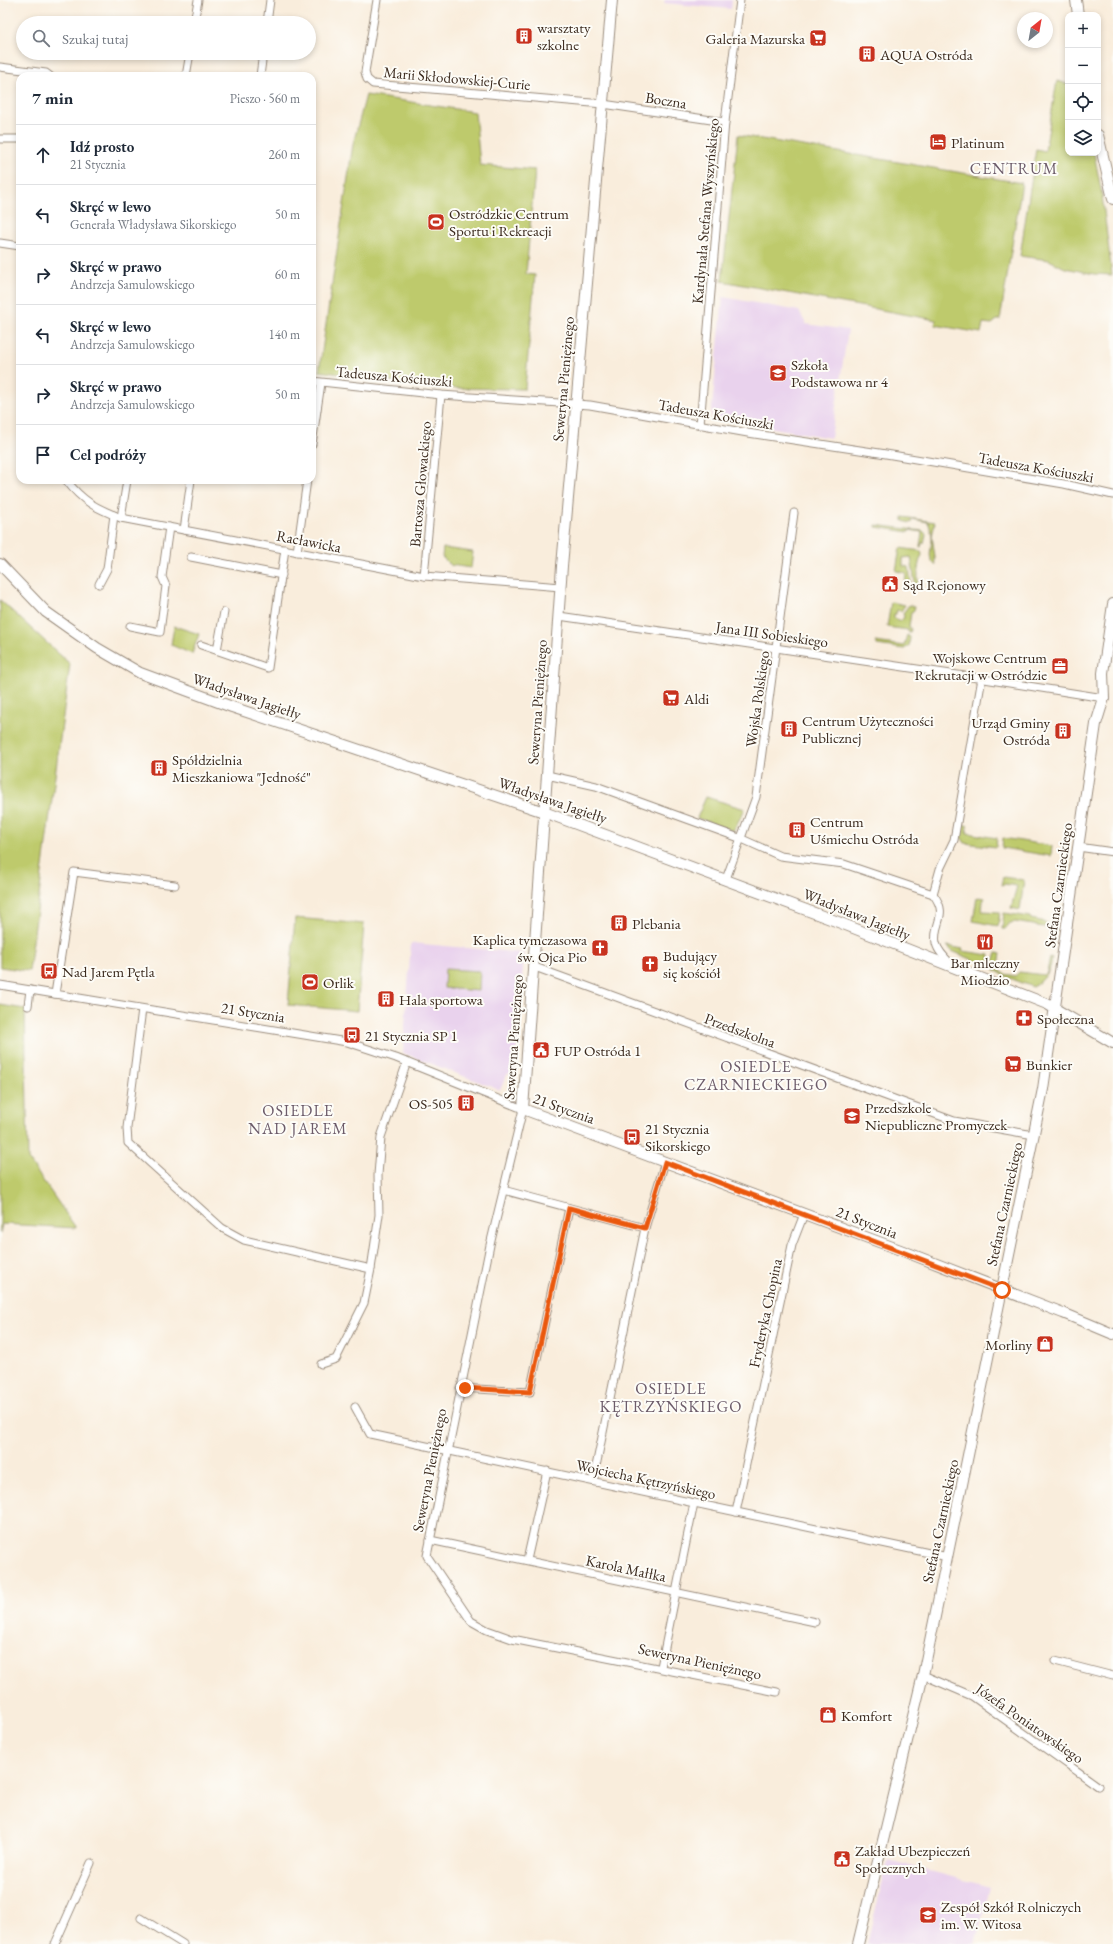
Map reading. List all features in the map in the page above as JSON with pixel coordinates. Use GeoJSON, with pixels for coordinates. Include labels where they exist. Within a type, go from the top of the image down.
{"type":"FeatureCollection","features":[{"type":"Feature","properties":{"kind":"street"},"geometry":{"type":"LineString","coordinates":[[195,16],[198,0]]}},
{"type":"Feature","properties":{"kind":"street"},"geometry":{"type":"LineString","coordinates":[[268,16],[270,0]]}},
{"type":"Feature","properties":{"kind":"street","name":"Marii Skłodowskiej-Curie"},"geometry":{"type":"LineString","coordinates":[[377,0],[365,72],[367,79],[372,84],[603,104]]}},
{"type":"Feature","properties":{"kind":"street","name":"Seweryna Pieniężnego"},"geometry":{"type":"LineString","coordinates":[[612,0],[561,587],[532,966],[523,1109],[490,1244],[427,1556],[471,1621],[487,1630],[512,1639],[661,1667],[777,1692]]}},
{"type":"Feature","properties":{"kind":"street","name":"Kardynała Stefana Wyszyńskiego"},"geometry":{"type":"LineString","coordinates":[[700,425],[725,122],[740,0]]}},
{"type":"Feature","properties":{"kind":"street"},"geometry":{"type":"LineString","coordinates":[[1076,0],[1078,12]]}},
{"type":"Feature","properties":{"kind":"street"},"geometry":{"type":"LineString","coordinates":[[187,72],[189,60]]}},
{"type":"Feature","properties":{"kind":"street"},"geometry":{"type":"LineString","coordinates":[[261,72],[262,60]]}},
{"type":"Feature","properties":{"kind":"street"},"geometry":{"type":"LineString","coordinates":[[0,67],[33,72]]}},
{"type":"Feature","properties":{"kind":"street","name":"Boczna"},"geometry":{"type":"LineString","coordinates":[[603,104],[725,122]]}},
{"type":"Feature","properties":{"kind":"street"},"geometry":{"type":"LineString","coordinates":[[0,139],[16,139]]}},
{"type":"Feature","properties":{"kind":"street"},"geometry":{"type":"LineString","coordinates":[[1101,148],[1113,199]]}},
{"type":"Feature","properties":{"kind":"street"},"geometry":{"type":"LineString","coordinates":[[0,243],[16,245]]}},
{"type":"Feature","properties":{"kind":"street","name":"Tadeusza Kościuszki"},"geometry":{"type":"LineString","coordinates":[[316,381],[441,394],[576,404],[1067,484],[1113,495]]}},
{"type":"Feature","properties":{"kind":"street"},"geometry":{"type":"LineString","coordinates":[[316,416],[321,382]]}},
{"type":"Feature","properties":{"kind":"street","name":"Bartosza Głowackiego"},"geometry":{"type":"LineString","coordinates":[[424,576],[441,394]]}},
{"type":"Feature","properties":{"kind":"street","name":"Racławicka"},"geometry":{"type":"LineString","coordinates":[[69,484],[77,495],[98,509],[121,518],[424,576],[561,587]]}},
{"type":"Feature","properties":{"kind":"street"},"geometry":{"type":"LineString","coordinates":[[121,518],[126,484]]}},
{"type":"Feature","properties":{"kind":"street"},"geometry":{"type":"LineString","coordinates":[[184,530],[190,484]]}},
{"type":"Feature","properties":{"kind":"street"},"geometry":{"type":"LineString","coordinates":[[297,552],[306,484]]}},
{"type":"Feature","properties":{"kind":"street","name":"Wojska Polskiego"},"geometry":{"type":"LineString","coordinates":[[726,879],[756,798],[794,513]]}},
{"type":"Feature","properties":{"kind":"street"},"geometry":{"type":"LineString","coordinates":[[99,584],[107,569],[114,515]]}},
{"type":"Feature","properties":{"kind":"street"},"geometry":{"type":"LineString","coordinates":[[130,626],[160,632],[166,586],[162,577],[169,527]]}},
{"type":"Feature","properties":{"kind":"street"},"geometry":{"type":"LineString","coordinates":[[201,645],[268,668],[286,550]]}},
{"type":"Feature","properties":{"kind":"street"},"geometry":{"type":"LineString","coordinates":[[191,557],[282,575]]}},
{"type":"Feature","properties":{"kind":"street","name":"Władysława Jagiełły"},"geometry":{"type":"LineString","coordinates":[[0,564],[46,612],[97,648],[140,673],[232,707],[544,812],[834,920],[1055,1008],[1113,1043]]}},
{"type":"Feature","properties":{"kind":"street","name":"Stefana Czarnieckiego"},"geometry":{"type":"LineString","coordinates":[[858,1944],[923,1675],[1043,1089],[1096,724],[1108,699],[1103,673],[1113,604]]}},
{"type":"Feature","properties":{"kind":"street"},"geometry":{"type":"LineString","coordinates":[[217,650],[224,612]]}},
{"type":"Feature","properties":{"kind":"street","name":"Jana III Sobieskiego"},"geometry":{"type":"LineString","coordinates":[[559,616],[982,678],[1108,699]]}},
{"type":"Feature","properties":{"kind":"street"},"geometry":{"type":"LineString","coordinates":[[933,894],[940,870],[954,840],[982,678]]}},
{"type":"Feature","properties":{"kind":"street"},"geometry":{"type":"LineString","coordinates":[[547,775],[596,786],[742,839],[780,856],[844,864],[933,894],[940,904],[941,913],[936,943],[943,956],[956,969]]}},
{"type":"Feature","properties":{"kind":"street"},"geometry":{"type":"LineString","coordinates":[[1078,847],[1113,852]]}},
{"type":"Feature","properties":{"kind":"street"},"geometry":{"type":"LineString","coordinates":[[55,994],[74,872],[175,885]]}},
{"type":"Feature","properties":{"kind":"street","name":"Przedszkolna"},"geometry":{"type":"LineString","coordinates":[[532,966],[954,1121],[1034,1135]]}},
{"type":"Feature","properties":{"kind":"street","name":"21 Stycznia"},"geometry":{"type":"LineString","coordinates":[[0,985],[341,1041],[406,1062],[523,1109],[1063,1312],[1113,1334]]}},
{"type":"Feature","properties":{"kind":"street"},"geometry":{"type":"LineString","coordinates":[[28,1006],[30,990]]}},
{"type":"Feature","properties":{"kind":"street"},"geometry":{"type":"LineString","coordinates":[[142,1009],[127,1128],[128,1143],[222,1228],[244,1240],[269,1247],[371,1269]]}},
{"type":"Feature","properties":{"kind":"street"},"geometry":{"type":"LineString","coordinates":[[321,1364],[336,1359],[364,1302],[371,1269],[379,1215],[378,1175],[381,1137],[406,1062]]}},
{"type":"Feature","properties":{"kind":"street"},"geometry":{"type":"LineString","coordinates":[[593,1481],[645,1228],[665,1162]]}},
{"type":"Feature","properties":{"kind":"street"},"geometry":{"type":"LineString","coordinates":[[503,1190],[645,1228]]}},
{"type":"Feature","properties":{"kind":"street"},"geometry":{"type":"LineString","coordinates":[[460,1388],[530,1392],[569,1208]]}},
{"type":"Feature","properties":{"kind":"street","name":"Fryderyka Chopina"},"geometry":{"type":"LineString","coordinates":[[736,1512],[792,1245],[804,1214]]}},
{"type":"Feature","properties":{"kind":"street","name":"Wojciecha Kętrzyńskiego"},"geometry":{"type":"LineString","coordinates":[[355,1407],[370,1434],[948,1558]]}},
{"type":"Feature","properties":{"kind":"street"},"geometry":{"type":"LineString","coordinates":[[527,1560],[547,1471]]}},
{"type":"Feature","properties":{"kind":"street"},"geometry":{"type":"LineString","coordinates":[[661,1667],[694,1503]]}},
{"type":"Feature","properties":{"kind":"street","name":"Karola Małłka"},"geometry":{"type":"LineString","coordinates":[[430,1540],[815,1622]]}},
{"type":"Feature","properties":{"kind":"street"},"geometry":{"type":"LineString","coordinates":[[1055,1661],[1113,1676]]}},
{"type":"Feature","properties":{"kind":"street","name":"Józefa Poniatowskiego"},"geometry":{"type":"LineString","coordinates":[[923,1675],[972,1696],[1098,1786]]}},
{"type":"Feature","properties":{"kind":"street"},"geometry":{"type":"LineString","coordinates":[[55,1944],[91,1863]]}},
{"type":"Feature","properties":{"kind":"street"},"geometry":{"type":"LineString","coordinates":[[141,1918],[183,1944]]}},
{"type":"Feature","properties":{"kind":"shaded area"},"geometry":{"type":"Polygon","coordinates":[[[665,0],[732,0],[731,9],[664,3],[665,0]]]}},
{"type":"Feature","properties":{"kind":"shaded area","name":"Szkoła Podstawowa nr 4"},"geometry":{"type":"Polygon","coordinates":[[[723,297],[799,311],[806,324],[848,330],[831,438],[711,417],[723,297]]]}},
{"type":"Feature","properties":{"kind":"shaded area"},"geometry":{"type":"Polygon","coordinates":[[[411,943],[524,953],[515,1074],[507,1074],[500,1090],[403,1053],[411,943]]]}},
{"type":"Feature","properties":{"kind":"shaded area","name":"Zespół Szkół Rolniczych im. W. Witosa"},"geometry":{"type":"Polygon","coordinates":[[[888,1860],[990,1887],[975,1944],[867,1944],[888,1860]]]}},
{"type":"Feature","properties":{"kind":"green space"},"geometry":{"type":"Polygon","coordinates":[[[1057,81],[1065,83],[1065,156],[1095,156],[1102,195],[1112,275],[1094,274],[1065,268],[1049,260],[1020,256],[1036,149],[1045,151],[1057,81]]]}},
{"type":"Feature","properties":{"kind":"green space","name":"Ostródzkie Centrum Sportu i Rekreacji"},"geometry":{"type":"Polygon","coordinates":[[[366,95],[475,112],[480,165],[535,170],[526,274],[535,275],[525,389],[435,388],[319,371],[353,144],[366,95]]]}},
{"type":"Feature","properties":{"kind":"green space"},"geometry":{"type":"Polygon","coordinates":[[[738,135],[1022,183],[1000,320],[997,320],[992,324],[983,323],[981,333],[935,325],[936,320],[722,281],[738,135]]]}},
{"type":"Feature","properties":{"kind":"green space"},"geometry":{"type":"Polygon","coordinates":[[[903,517],[935,522],[932,536],[928,522],[912,519],[911,523],[903,521],[903,517]]]}},
{"type":"Feature","properties":{"kind":"green space"},"geometry":{"type":"Polygon","coordinates":[[[876,525],[923,531],[926,534],[924,543],[922,543],[920,547],[922,532],[909,530],[909,532],[876,527],[876,525]]]}},
{"type":"Feature","properties":{"kind":"green space"},"geometry":{"type":"Polygon","coordinates":[[[932,536],[936,565],[931,560],[930,553],[932,536]]]}},
{"type":"Feature","properties":{"kind":"green space"},"geometry":{"type":"Polygon","coordinates":[[[443,548],[473,552],[471,568],[450,565],[442,557],[443,548]]]}},
{"type":"Feature","properties":{"kind":"green space"},"geometry":{"type":"Polygon","coordinates":[[[900,548],[921,551],[922,555],[919,565],[918,583],[916,585],[911,557],[903,558],[903,566],[909,567],[911,584],[905,583],[906,573],[896,571],[900,548]]]}},
{"type":"Feature","properties":{"kind":"green space"},"geometry":{"type":"Polygon","coordinates":[[[0,600],[70,664],[29,971],[0,967],[0,600]]]}},
{"type":"Feature","properties":{"kind":"green space"},"geometry":{"type":"Polygon","coordinates":[[[891,602],[905,605],[901,611],[897,610],[896,614],[894,614],[894,618],[897,621],[901,621],[904,617],[903,613],[909,605],[915,606],[911,613],[909,626],[911,630],[910,632],[908,632],[908,630],[887,627],[891,602]]]}},
{"type":"Feature","properties":{"kind":"green space"},"geometry":{"type":"Polygon","coordinates":[[[174,626],[199,634],[192,654],[171,645],[174,626]]]}},
{"type":"Feature","properties":{"kind":"green space"},"geometry":{"type":"Polygon","coordinates":[[[907,635],[910,637],[909,646],[904,649],[877,645],[875,642],[904,646],[907,635]]]}},
{"type":"Feature","properties":{"kind":"green space"},"geometry":{"type":"Polygon","coordinates":[[[706,797],[745,809],[733,831],[697,818],[706,797]]]}},
{"type":"Feature","properties":{"kind":"green space"},"geometry":{"type":"Polygon","coordinates":[[[963,824],[968,826],[967,833],[997,838],[996,847],[965,843],[961,837],[963,824]]]}},
{"type":"Feature","properties":{"kind":"green space"},"geometry":{"type":"Polygon","coordinates":[[[1003,838],[1052,846],[1051,856],[1002,848],[1003,838]]]}},
{"type":"Feature","properties":{"kind":"green space"},"geometry":{"type":"Polygon","coordinates":[[[1003,877],[1024,880],[1020,910],[1011,908],[1017,886],[1001,885],[1003,877]]]}},
{"type":"Feature","properties":{"kind":"green space"},"geometry":{"type":"Polygon","coordinates":[[[977,897],[985,898],[983,901],[982,911],[1000,912],[998,926],[973,921],[977,897]]]}},
{"type":"Feature","properties":{"kind":"green space"},"geometry":{"type":"Polygon","coordinates":[[[1004,913],[1030,917],[1031,919],[1041,921],[1056,929],[1015,922],[1010,923],[1005,929],[1002,929],[1004,913]]]}},
{"type":"Feature","properties":{"kind":"green space"},"geometry":{"type":"Polygon","coordinates":[[[295,918],[364,924],[357,1011],[288,1005],[295,918]]]}},
{"type":"Feature","properties":{"kind":"green space"},"geometry":{"type":"Polygon","coordinates":[[[947,946],[963,949],[962,951],[990,955],[988,966],[952,951],[947,946]]]}},
{"type":"Feature","properties":{"kind":"green space"},"geometry":{"type":"Polygon","coordinates":[[[997,953],[1001,954],[998,969],[1005,974],[1015,976],[1019,972],[1044,975],[1047,972],[1050,958],[1052,959],[1050,968],[1046,975],[1033,987],[1007,977],[995,970],[993,964],[997,953]]]}},
{"type":"Feature","properties":{"kind":"green space"},"geometry":{"type":"Polygon","coordinates":[[[445,969],[480,971],[479,991],[444,988],[445,969]]]}},
{"type":"Feature","properties":{"kind":"green space"},"geometry":{"type":"Polygon","coordinates":[[[0,1005],[25,1009],[28,1159],[76,1228],[2,1224],[0,1233],[0,1005]]]}},
{"type":"Feature","properties":{"kind":"place","name":"warsztaty szkolne"},"geometry":{"type":"Point","coordinates":[524,36]}},
{"type":"Feature","properties":{"kind":"place","name":"Galeria Mazurska"},"geometry":{"type":"Point","coordinates":[818,38]}},
{"type":"Feature","properties":{"kind":"place","name":"AQUA Ostróda"},"geometry":{"type":"Point","coordinates":[867,54]}},
{"type":"Feature","properties":{"kind":"place","name":"Platinum"},"geometry":{"type":"Point","coordinates":[938,142]}},
{"type":"Feature","properties":{"kind":"place","name":"Ostródzkie Centrum Sportu i Rekreacji"},"geometry":{"type":"Point","coordinates":[436,222]}},
{"type":"Feature","properties":{"kind":"place","name":"Szkoła Podstawowa nr 4"},"geometry":{"type":"Point","coordinates":[778,373]}},
{"type":"Feature","properties":{"kind":"place","name":"Sąd Rejonowy"},"geometry":{"type":"Point","coordinates":[890,584]}},
{"type":"Feature","properties":{"kind":"place","name":"Wojskowe Centrum Rekrutacji w Ostródzie"},"geometry":{"type":"Point","coordinates":[1060,666]}},
{"type":"Feature","properties":{"kind":"place","name":"Aldi"},"geometry":{"type":"Point","coordinates":[671,698]}},
{"type":"Feature","properties":{"kind":"place","name":"Centrum Użyteczności Publicznej"},"geometry":{"type":"Point","coordinates":[789,729]}},
{"type":"Feature","properties":{"kind":"place","name":"Urząd Gminy Ostróda"},"geometry":{"type":"Point","coordinates":[1063,731]}},
{"type":"Feature","properties":{"kind":"place","name":"Spółdzielnia Mieszkaniowa \"Jedność\""},"geometry":{"type":"Point","coordinates":[159,768]}},
{"type":"Feature","properties":{"kind":"place","name":"Centrum Uśmiechu Ostróda"},"geometry":{"type":"Point","coordinates":[797,830]}},
{"type":"Feature","properties":{"kind":"place","name":"Plebania"},"geometry":{"type":"Point","coordinates":[619,923]}},
{"type":"Feature","properties":{"kind":"place","name":"Bar mleczny Miodzio"},"geometry":{"type":"Point","coordinates":[985,942]}},
{"type":"Feature","properties":{"kind":"place","name":"Kaplica tymczasowa św. Ojca Pio"},"geometry":{"type":"Point","coordinates":[600,948]}},
{"type":"Feature","properties":{"kind":"place","name":"Budujący się kościół"},"geometry":{"type":"Point","coordinates":[650,964]}},
{"type":"Feature","properties":{"kind":"place","name":"Nad Jarem Pętla"},"geometry":{"type":"Point","coordinates":[49,971]}},
{"type":"Feature","properties":{"kind":"place","name":"Orlik"},"geometry":{"type":"Point","coordinates":[310,982]}},
{"type":"Feature","properties":{"kind":"place","name":"Hala sportowa"},"geometry":{"type":"Point","coordinates":[386,999]}},
{"type":"Feature","properties":{"kind":"place","name":"Społeczna"},"geometry":{"type":"Point","coordinates":[1024,1018]}},
{"type":"Feature","properties":{"kind":"place","name":"21 Stycznia SP 1"},"geometry":{"type":"Point","coordinates":[352,1035]}},
{"type":"Feature","properties":{"kind":"place","name":"FUP Ostróda 1"},"geometry":{"type":"Point","coordinates":[541,1050]}},
{"type":"Feature","properties":{"kind":"place","name":"Bunkier"},"geometry":{"type":"Point","coordinates":[1013,1064]}},
{"type":"Feature","properties":{"kind":"place","name":"OS-505"},"geometry":{"type":"Point","coordinates":[466,1103]}},
{"type":"Feature","properties":{"kind":"place","name":"Przedszkole Niepubliczne Promyczek"},"geometry":{"type":"Point","coordinates":[852,1116]}},
{"type":"Feature","properties":{"kind":"place","name":"21 Stycznia Sikorskiego"},"geometry":{"type":"Point","coordinates":[632,1137]}},
{"type":"Feature","properties":{"kind":"place","name":"Morliny"},"geometry":{"type":"Point","coordinates":[1045,1344]}},
{"type":"Feature","properties":{"kind":"place","name":"Komfort"},"geometry":{"type":"Point","coordinates":[828,1715]}},
{"type":"Feature","properties":{"kind":"place","name":"Zakład Ubezpieczeń Społecznych"},"geometry":{"type":"Point","coordinates":[842,1859]}},
{"type":"Feature","properties":{"kind":"place","name":"Zespół Szkół Rolniczych im. W. Witosa"},"geometry":{"type":"Point","coordinates":[928,1915]}},
{"type":"Feature","properties":{"kind":"district","name":"CENTRUM"},"geometry":{"type":"Point","coordinates":[1014,168]}},
{"type":"Feature","properties":{"kind":"district","name":"OSIEDLE CZARNIECKIEGO"},"geometry":{"type":"Point","coordinates":[756,1075]}},
{"type":"Feature","properties":{"kind":"district","name":"OSIEDLE NAD JAREM"},"geometry":{"type":"Point","coordinates":[298,1119]}},
{"type":"Feature","properties":{"kind":"district","name":"OSIEDLE KĘTRZYŃSKIEGO"},"geometry":{"type":"Point","coordinates":[671,1397]}},
{"type":"Feature","properties":{"kind":"route"},"geometry":{"type":"LineString","coordinates":[[465,1388],[530,1392],[569,1208],[645,1228],[665,1162],[903,1251],[1002,1290]]}}]}
